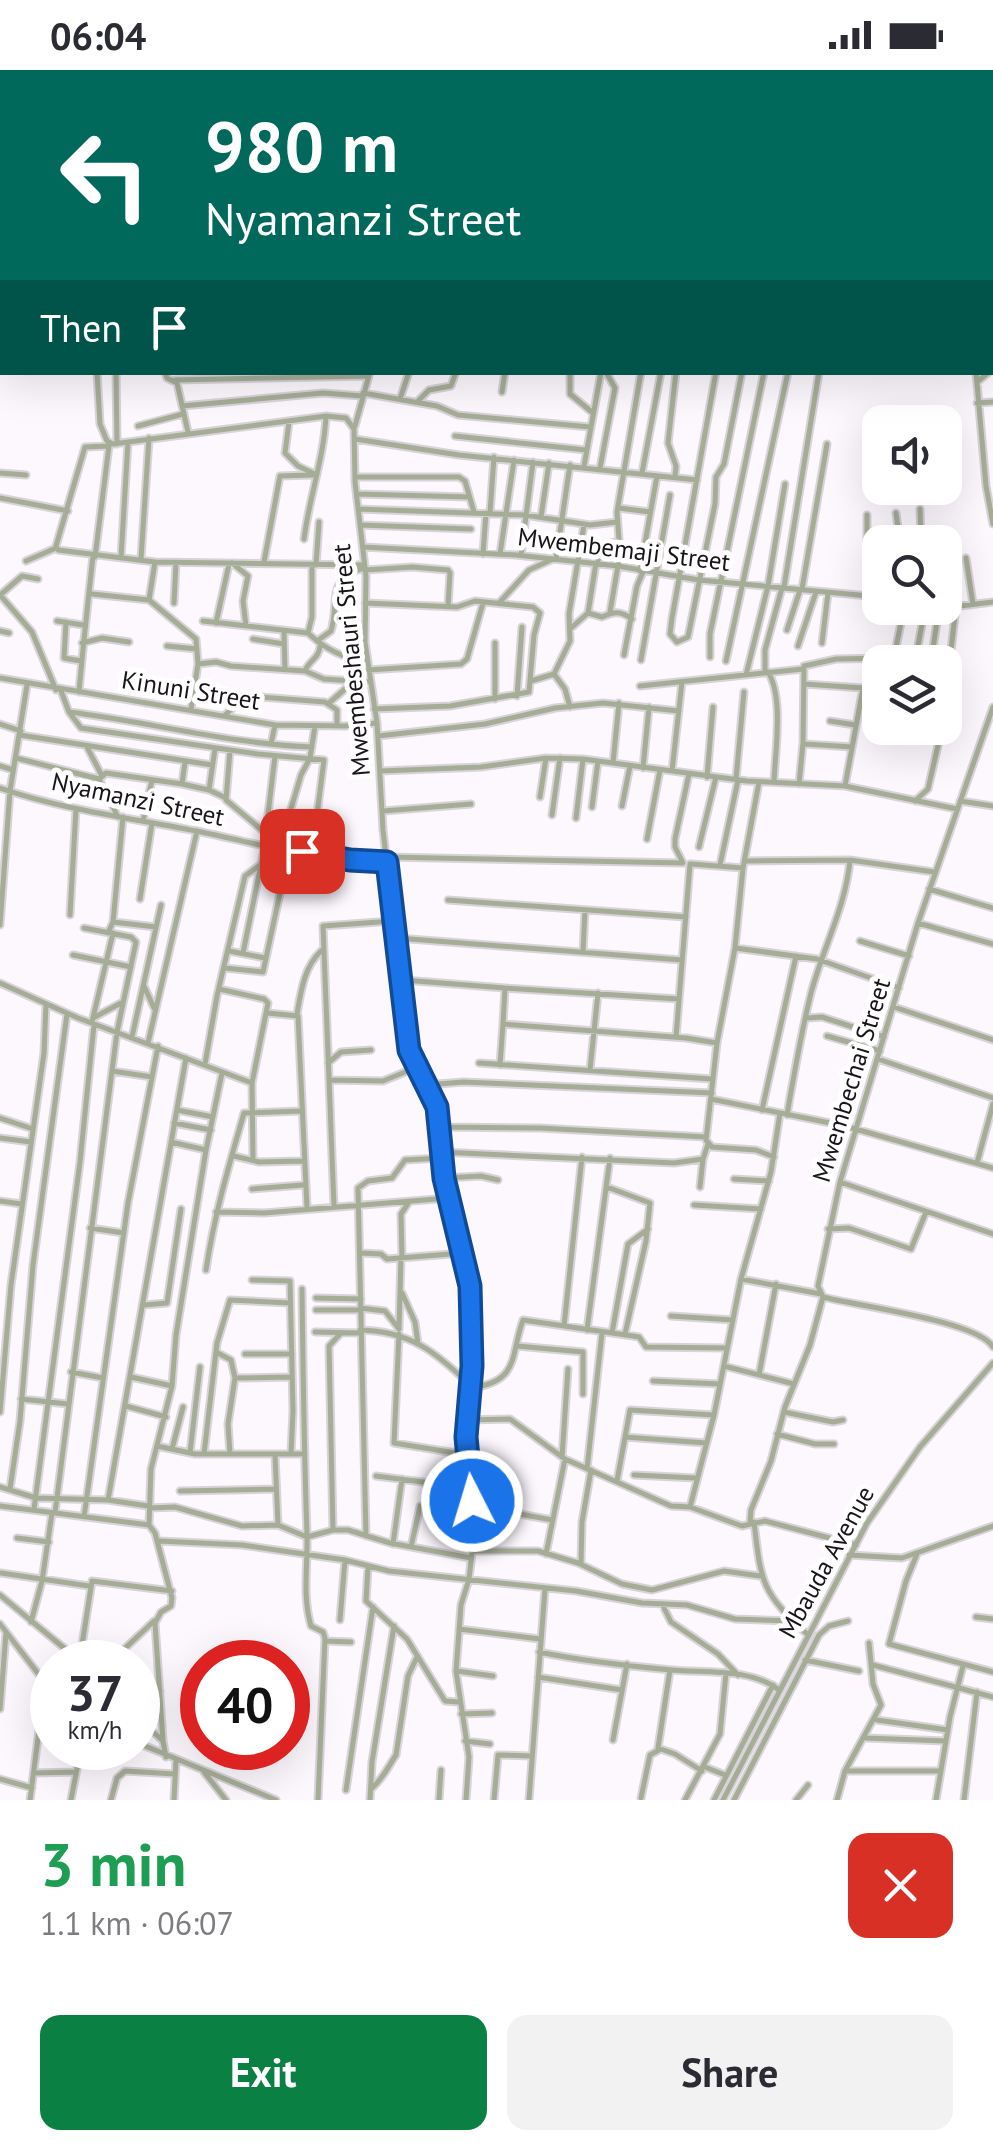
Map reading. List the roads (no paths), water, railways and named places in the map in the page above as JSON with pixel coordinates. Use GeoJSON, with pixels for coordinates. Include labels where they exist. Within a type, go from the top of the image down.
{"type":"FeatureCollection","features":[{"type":"Feature","properties":{"kind":"street"},"geometry":{"type":"LineString","coordinates":[[97,375],[101,431],[112,444]]}},
{"type":"Feature","properties":{"kind":"street"},"geometry":{"type":"LineString","coordinates":[[79,693],[83,624],[91,594],[112,444],[116,375]]}},
{"type":"Feature","properties":{"kind":"street"},"geometry":{"type":"LineString","coordinates":[[166,375],[175,380],[297,375]]}},
{"type":"Feature","properties":{"kind":"street","name":"Mwembeshauri Street"},"geometry":{"type":"LineString","coordinates":[[369,375],[354,429],[354,477],[365,568],[367,660],[378,736],[387,860],[407,1040],[415,1068],[437,1107],[444,1178],[464,1253],[471,1299],[467,1420],[474,1518],[456,1671],[469,1764],[466,1800]]}},
{"type":"Feature","properties":{"kind":"street"},"geometry":{"type":"LineString","coordinates":[[400,399],[407,375]]}},
{"type":"Feature","properties":{"kind":"street"},"geometry":{"type":"LineString","coordinates":[[418,402],[429,390],[451,386],[455,375]]}},
{"type":"Feature","properties":{"kind":"street"},"geometry":{"type":"LineString","coordinates":[[502,392],[504,375]]}},
{"type":"Feature","properties":{"kind":"street"},"geometry":{"type":"LineString","coordinates":[[570,375],[570,394],[593,414]]}},
{"type":"Feature","properties":{"kind":"street"},"geometry":{"type":"LineString","coordinates":[[584,466],[602,375]]}},
{"type":"Feature","properties":{"kind":"street"},"geometry":{"type":"LineString","coordinates":[[600,468],[614,388],[605,375]]}},
{"type":"Feature","properties":{"kind":"street"},"geometry":{"type":"LineString","coordinates":[[588,613],[602,618],[610,612],[620,544],[618,508],[639,375]]}},
{"type":"Feature","properties":{"kind":"street"},"geometry":{"type":"LineString","coordinates":[[642,473],[660,375]]}},
{"type":"Feature","properties":{"kind":"street"},"geometry":{"type":"LineString","coordinates":[[676,375],[668,443],[676,477]]}},
{"type":"Feature","properties":{"kind":"street"},"geometry":{"type":"LineString","coordinates":[[715,375],[670,634],[677,642],[688,637],[716,504],[716,477],[724,464],[741,375]]}},
{"type":"Feature","properties":{"kind":"street"},"geometry":{"type":"LineString","coordinates":[[710,656],[710,634],[763,375]]}},
{"type":"Feature","properties":{"kind":"street"},"geometry":{"type":"LineString","coordinates":[[726,661],[787,375]]}},
{"type":"Feature","properties":{"kind":"street"},"geometry":{"type":"LineString","coordinates":[[774,783],[774,683],[766,672],[764,656],[783,588],[818,375]]}},
{"type":"Feature","properties":{"kind":"street"},"geometry":{"type":"LineString","coordinates":[[976,375],[993,524]]}},
{"type":"Feature","properties":{"kind":"street"},"geometry":{"type":"LineString","coordinates":[[977,382],[985,375]]}},
{"type":"Feature","properties":{"kind":"street"},"geometry":{"type":"LineString","coordinates":[[175,380],[188,432]]}},
{"type":"Feature","properties":{"kind":"street"},"geometry":{"type":"LineString","coordinates":[[182,406],[331,392],[418,402],[458,414],[590,427]]}},
{"type":"Feature","properties":{"kind":"street"},"geometry":{"type":"LineString","coordinates":[[978,403],[993,402]]}},
{"type":"Feature","properties":{"kind":"street"},"geometry":{"type":"LineString","coordinates":[[138,426],[183,414]]}},
{"type":"Feature","properties":{"kind":"street"},"geometry":{"type":"LineString","coordinates":[[304,539],[326,416]]}},
{"type":"Feature","properties":{"kind":"street"},"geometry":{"type":"LineString","coordinates":[[56,548],[85,447],[326,416],[346,418],[354,429]]}},
{"type":"Feature","properties":{"kind":"street"},"geometry":{"type":"LineString","coordinates":[[289,422],[285,453],[298,466],[315,474]]}},
{"type":"Feature","properties":{"kind":"street"},"geometry":{"type":"LineString","coordinates":[[980,434],[993,434]]}},
{"type":"Feature","properties":{"kind":"street"},"geometry":{"type":"LineString","coordinates":[[455,436],[586,450]]}},
{"type":"Feature","properties":{"kind":"street"},"geometry":{"type":"LineString","coordinates":[[141,561],[149,438]]}},
{"type":"Feature","properties":{"kind":"street"},"geometry":{"type":"LineString","coordinates":[[354,440],[697,480]]}},
{"type":"Feature","properties":{"kind":"street"},"geometry":{"type":"LineString","coordinates":[[120,560],[128,442]]}},
{"type":"Feature","properties":{"kind":"street"},"geometry":{"type":"LineString","coordinates":[[787,630],[801,590],[827,444]]}},
{"type":"Feature","properties":{"kind":"street"},"geometry":{"type":"LineString","coordinates":[[483,554],[494,457]]}},
{"type":"Feature","properties":{"kind":"street"},"geometry":{"type":"LineString","coordinates":[[500,554],[514,460]]}},
{"type":"Feature","properties":{"kind":"street"},"geometry":{"type":"LineString","coordinates":[[521,556],[533,462]]}},
{"type":"Feature","properties":{"kind":"street"},"geometry":{"type":"LineString","coordinates":[[542,517],[549,463]]}},
{"type":"Feature","properties":{"kind":"street"},"geometry":{"type":"LineString","coordinates":[[497,604],[529,570],[554,559],[570,465]]}},
{"type":"Feature","properties":{"kind":"street"},"geometry":{"type":"LineString","coordinates":[[0,473],[26,475]]}},
{"type":"Feature","properties":{"kind":"street"},"geometry":{"type":"LineString","coordinates":[[264,562],[280,476],[315,474]]}},
{"type":"Feature","properties":{"kind":"street"},"geometry":{"type":"LineString","coordinates":[[624,655],[657,476]]}},
{"type":"Feature","properties":{"kind":"street"},"geometry":{"type":"LineString","coordinates":[[354,477],[458,477],[465,481],[474,512]]}},
{"type":"Feature","properties":{"kind":"street"},"geometry":{"type":"LineString","coordinates":[[746,675],[768,586],[784,484]]}},
{"type":"Feature","properties":{"kind":"street"},"geometry":{"type":"LineString","coordinates":[[356,494],[469,497]]}},
{"type":"Feature","properties":{"kind":"street"},"geometry":{"type":"LineString","coordinates":[[641,660],[670,495]]}},
{"type":"Feature","properties":{"kind":"street"},"geometry":{"type":"LineString","coordinates":[[0,498],[68,511]]}},
{"type":"Feature","properties":{"kind":"street"},"geometry":{"type":"LineString","coordinates":[[618,508],[650,512]]}},
{"type":"Feature","properties":{"kind":"street"},"geometry":{"type":"LineString","coordinates":[[358,509],[525,515],[584,525],[617,522]]}},
{"type":"Feature","properties":{"kind":"street"},"geometry":{"type":"LineString","coordinates":[[920,509],[920,525]]}},
{"type":"Feature","properties":{"kind":"street"},"geometry":{"type":"LineString","coordinates":[[896,512],[898,525]]}},
{"type":"Feature","properties":{"kind":"street"},"geometry":{"type":"LineString","coordinates":[[867,515],[867,525]]}},
{"type":"Feature","properties":{"kind":"street"},"geometry":{"type":"LineString","coordinates":[[308,633],[320,522]]}},
{"type":"Feature","properties":{"kind":"street"},"geometry":{"type":"LineString","coordinates":[[360,525],[471,528]]}},
{"type":"Feature","properties":{"kind":"street"},"geometry":{"type":"LineString","coordinates":[[531,682],[554,674],[570,640],[584,525]]}},
{"type":"Feature","properties":{"kind":"street"},"geometry":{"type":"LineString","coordinates":[[570,629],[588,613],[599,544],[620,544],[641,562]]}},
{"type":"Feature","properties":{"kind":"street","name":"Mwembemaji Street"},"geometry":{"type":"LineString","coordinates":[[363,547],[597,563],[699,580],[862,596]]}},
{"type":"Feature","properties":{"kind":"street"},"geometry":{"type":"LineString","coordinates":[[26,561],[56,548],[155,562],[448,570],[448,606]]}},
{"type":"Feature","properties":{"kind":"street"},"geometry":{"type":"LineString","coordinates":[[966,558],[973,604]]}},
{"type":"Feature","properties":{"kind":"street"},"geometry":{"type":"LineString","coordinates":[[149,600],[155,562]]}},
{"type":"Feature","properties":{"kind":"street"},"geometry":{"type":"LineString","coordinates":[[174,603],[176,562]]}},
{"type":"Feature","properties":{"kind":"street"},"geometry":{"type":"LineString","coordinates":[[216,623],[230,563]]}},
{"type":"Feature","properties":{"kind":"street"},"geometry":{"type":"LineString","coordinates":[[230,563],[248,576],[246,626]]}},
{"type":"Feature","properties":{"kind":"street"},"geometry":{"type":"LineString","coordinates":[[305,671],[318,657],[318,644],[331,631],[334,595],[341,582],[348,574],[365,568]]}},
{"type":"Feature","properties":{"kind":"street"},"geometry":{"type":"LineString","coordinates":[[38,578],[22,576],[0,595],[32,632],[69,712],[81,728],[324,760],[312,853]]}},
{"type":"Feature","properties":{"kind":"street"},"geometry":{"type":"LineString","coordinates":[[798,646],[816,592]]}},
{"type":"Feature","properties":{"kind":"street"},"geometry":{"type":"LineString","coordinates":[[91,594],[149,600],[193,635],[198,664],[191,709]]}},
{"type":"Feature","properties":{"kind":"street"},"geometry":{"type":"LineString","coordinates":[[822,643],[828,594]]}},
{"type":"Feature","properties":{"kind":"street"},"geometry":{"type":"LineString","coordinates":[[364,603],[448,606],[470,601],[540,610],[530,691],[450,706],[374,710]]}},
{"type":"Feature","properties":{"kind":"street"},"geometry":{"type":"LineString","coordinates":[[368,670],[461,664],[467,659],[483,602]]}},
{"type":"Feature","properties":{"kind":"street"},"geometry":{"type":"LineString","coordinates":[[962,606],[993,602]]}},
{"type":"Feature","properties":{"kind":"street"},"geometry":{"type":"LineString","coordinates":[[610,612],[632,618]]}},
{"type":"Feature","properties":{"kind":"street"},"geometry":{"type":"LineString","coordinates":[[56,621],[83,624]]}},
{"type":"Feature","properties":{"kind":"street"},"geometry":{"type":"LineString","coordinates":[[203,621],[308,633],[318,644],[354,660],[367,660]]}},
{"type":"Feature","properties":{"kind":"street"},"geometry":{"type":"LineString","coordinates":[[66,622],[64,658],[82,661]]}},
{"type":"Feature","properties":{"kind":"street"},"geometry":{"type":"LineString","coordinates":[[516,696],[522,627]]}},
{"type":"Feature","properties":{"kind":"street"},"geometry":{"type":"LineString","coordinates":[[0,631],[8,633]]}},
{"type":"Feature","properties":{"kind":"street"},"geometry":{"type":"LineString","coordinates":[[284,632],[284,670]]}},
{"type":"Feature","properties":{"kind":"street"},"geometry":{"type":"LineString","coordinates":[[82,644],[102,638],[129,642]]}},
{"type":"Feature","properties":{"kind":"street"},"geometry":{"type":"LineString","coordinates":[[253,640],[284,644]]}},
{"type":"Feature","properties":{"kind":"street"},"geometry":{"type":"LineString","coordinates":[[495,699],[496,643]]}},
{"type":"Feature","properties":{"kind":"street"},"geometry":{"type":"LineString","coordinates":[[167,646],[196,649]]}},
{"type":"Feature","properties":{"kind":"street"},"geometry":{"type":"LineString","coordinates":[[799,784],[804,744],[802,669],[806,664],[836,659],[862,659]]}},
{"type":"Feature","properties":{"kind":"street"},"geometry":{"type":"LineString","coordinates":[[198,664],[216,662],[305,671],[324,678],[369,682]]}},
{"type":"Feature","properties":{"kind":"street"},"geometry":{"type":"LineString","coordinates":[[640,686],[802,669]]}},
{"type":"Feature","properties":{"kind":"street"},"geometry":{"type":"LineString","coordinates":[[554,674],[565,689],[570,707]]}},
{"type":"Feature","properties":{"kind":"street","name":"Kinuni Street"},"geometry":{"type":"LineString","coordinates":[[0,678],[275,724],[376,723]]}},
{"type":"Feature","properties":{"kind":"street"},"geometry":{"type":"LineString","coordinates":[[195,692],[328,703],[352,682]]}},
{"type":"Feature","properties":{"kind":"street"},"geometry":{"type":"LineString","coordinates":[[672,771],[682,682]]}},
{"type":"Feature","properties":{"kind":"street"},"geometry":{"type":"LineString","coordinates":[[803,684],[862,688]]}},
{"type":"Feature","properties":{"kind":"street"},"geometry":{"type":"LineString","coordinates":[[0,925],[10,791],[27,685]]}},
{"type":"Feature","properties":{"kind":"street"},"geometry":{"type":"LineString","coordinates":[[720,865],[737,780],[744,692]]}},
{"type":"Feature","properties":{"kind":"street"},"geometry":{"type":"LineString","coordinates":[[846,786],[862,693]]}},
{"type":"Feature","properties":{"kind":"street"},"geometry":{"type":"LineString","coordinates":[[224,716],[247,695]]}},
{"type":"Feature","properties":{"kind":"street"},"geometry":{"type":"LineString","coordinates":[[328,703],[337,710],[338,726]]}},
{"type":"Feature","properties":{"kind":"street"},"geometry":{"type":"LineString","coordinates":[[613,763],[619,704]]}},
{"type":"Feature","properties":{"kind":"street"},"geometry":{"type":"LineString","coordinates":[[378,736],[485,724],[570,707],[619,704],[679,710]]}},
{"type":"Feature","properties":{"kind":"street"},"geometry":{"type":"LineString","coordinates":[[699,847],[712,777],[713,706]]}},
{"type":"Feature","properties":{"kind":"street"},"geometry":{"type":"LineString","coordinates":[[643,768],[649,707]]}},
{"type":"Feature","properties":{"kind":"street","name":"Mwembechai Street"},"geometry":{"type":"LineString","coordinates":[[752,1522],[784,1412],[810,1345],[822,1295],[819,1279],[828,1229],[840,1182],[934,872],[989,736],[993,707]]}},
{"type":"Feature","properties":{"kind":"street"},"geometry":{"type":"LineString","coordinates":[[69,712],[181,728],[201,736],[312,747]]}},
{"type":"Feature","properties":{"kind":"street"},"geometry":{"type":"LineString","coordinates":[[830,721],[855,725]]}},
{"type":"Feature","properties":{"kind":"street"},"geometry":{"type":"LineString","coordinates":[[0,724],[20,733],[86,747],[212,765]]}},
{"type":"Feature","properties":{"kind":"street"},"geometry":{"type":"LineString","coordinates":[[272,744],[275,724]]}},
{"type":"Feature","properties":{"kind":"street"},"geometry":{"type":"LineString","coordinates":[[224,968],[262,974],[290,812],[300,776],[310,758],[315,726]]}},
{"type":"Feature","properties":{"kind":"street"},"geometry":{"type":"LineString","coordinates":[[804,744],[852,746]]}},
{"type":"Feature","properties":{"kind":"street"},"geometry":{"type":"LineString","coordinates":[[915,802],[928,789],[938,745]]}},
{"type":"Feature","properties":{"kind":"street"},"geometry":{"type":"LineString","coordinates":[[34,1509],[80,1162],[93,1022],[113,922],[120,817],[86,747]]}},
{"type":"Feature","properties":{"kind":"street"},"geometry":{"type":"LineString","coordinates":[[209,790],[215,748]]}},
{"type":"Feature","properties":{"kind":"street"},"geometry":{"type":"LineString","coordinates":[[226,798],[230,750]]}},
{"type":"Feature","properties":{"kind":"street"},"geometry":{"type":"LineString","coordinates":[[266,831],[275,756]]}},
{"type":"Feature","properties":{"kind":"street"},"geometry":{"type":"LineString","coordinates":[[16,758],[100,776],[209,790],[226,798],[285,848]]}},
{"type":"Feature","properties":{"kind":"street"},"geometry":{"type":"LineString","coordinates":[[380,771],[546,758],[583,759],[737,780],[846,786],[957,809]]}},
{"type":"Feature","properties":{"kind":"street"},"geometry":{"type":"LineString","coordinates":[[540,797],[546,758]]}},
{"type":"Feature","properties":{"kind":"street"},"geometry":{"type":"LineString","coordinates":[[552,815],[560,758]]}},
{"type":"Feature","properties":{"kind":"street"},"geometry":{"type":"LineString","coordinates":[[576,818],[583,759]]}},
{"type":"Feature","properties":{"kind":"street"},"geometry":{"type":"LineString","coordinates":[[182,784],[185,761]]}},
{"type":"Feature","properties":{"kind":"street"},"geometry":{"type":"LineString","coordinates":[[592,808],[598,761]]}},
{"type":"Feature","properties":{"kind":"street"},"geometry":{"type":"LineString","coordinates":[[0,766],[13,770]]}},
{"type":"Feature","properties":{"kind":"street"},"geometry":{"type":"LineString","coordinates":[[622,806],[630,766]]}},
{"type":"Feature","properties":{"kind":"street"},"geometry":{"type":"LineString","coordinates":[[647,838],[660,770]]}},
{"type":"Feature","properties":{"kind":"street"},"geometry":{"type":"LineString","coordinates":[[676,1037],[687,864],[675,839],[689,774]]}},
{"type":"Feature","properties":{"kind":"street"},"geometry":{"type":"LineString","coordinates":[[142,822],[152,780]]}},
{"type":"Feature","properties":{"kind":"street"},"geometry":{"type":"LineString","coordinates":[[700,1187],[716,1043],[735,948],[758,782]]}},
{"type":"Feature","properties":{"kind":"street","name":"Nyamanzi Street"},"geometry":{"type":"LineString","coordinates":[[0,788],[76,809],[350,860],[720,865],[850,860],[934,872]]}},
{"type":"Feature","properties":{"kind":"street"},"geometry":{"type":"LineString","coordinates":[[960,800],[993,806]]}},
{"type":"Feature","properties":{"kind":"street"},"geometry":{"type":"LineString","coordinates":[[382,811],[471,804]]}},
{"type":"Feature","properties":{"kind":"street"},"geometry":{"type":"LineString","coordinates":[[70,916],[76,809]]}},
{"type":"Feature","properties":{"kind":"street"},"geometry":{"type":"LineString","coordinates":[[140,899],[152,823]]}},
{"type":"Feature","properties":{"kind":"street"},"geometry":{"type":"LineString","coordinates":[[148,1043],[197,831]]}},
{"type":"Feature","properties":{"kind":"street"},"geometry":{"type":"LineString","coordinates":[[243,953],[265,844]]}},
{"type":"Feature","properties":{"kind":"street"},"geometry":{"type":"LineString","coordinates":[[690,1507],[714,1414],[741,1279],[850,860]]}},
{"type":"Feature","properties":{"kind":"street"},"geometry":{"type":"LineString","coordinates":[[205,1066],[246,876],[260,864]]}},
{"type":"Feature","properties":{"kind":"street"},"geometry":{"type":"LineString","coordinates":[[929,889],[993,908]]}},
{"type":"Feature","properties":{"kind":"street"},"geometry":{"type":"LineString","coordinates":[[448,900],[686,917]]}},
{"type":"Feature","properties":{"kind":"street"},"geometry":{"type":"LineString","coordinates":[[132,1037],[160,905]]}},
{"type":"Feature","properties":{"kind":"street"},"geometry":{"type":"LineString","coordinates":[[582,952],[585,910]]}},
{"type":"Feature","properties":{"kind":"street"},"geometry":{"type":"LineString","coordinates":[[334,1206],[325,924],[394,921]]}},
{"type":"Feature","properties":{"kind":"street"},"geometry":{"type":"LineString","coordinates":[[113,922],[156,926]]}},
{"type":"Feature","properties":{"kind":"street"},"geometry":{"type":"LineString","coordinates":[[918,923],[993,944]]}},
{"type":"Feature","properties":{"kind":"street"},"geometry":{"type":"LineString","coordinates":[[32,1622],[54,1513],[116,1032],[134,939],[84,928]]}},
{"type":"Feature","properties":{"kind":"street"},"geometry":{"type":"LineString","coordinates":[[397,938],[682,960]]}},
{"type":"Feature","properties":{"kind":"street"},"geometry":{"type":"LineString","coordinates":[[860,941],[909,956]]}},
{"type":"Feature","properties":{"kind":"street"},"geometry":{"type":"LineString","coordinates":[[735,948],[822,961],[899,988]]}},
{"type":"Feature","properties":{"kind":"street"},"geometry":{"type":"LineString","coordinates":[[307,1208],[297,1015],[312,960],[323,949]]}},
{"type":"Feature","properties":{"kind":"street"},"geometry":{"type":"LineString","coordinates":[[228,952],[265,958]]}},
{"type":"Feature","properties":{"kind":"street"},"geometry":{"type":"LineString","coordinates":[[72,955],[131,967]]}},
{"type":"Feature","properties":{"kind":"street"},"geometry":{"type":"LineString","coordinates":[[762,1110],[796,956]]}},
{"type":"Feature","properties":{"kind":"street"},"geometry":{"type":"LineString","coordinates":[[403,980],[679,998]]}},
{"type":"Feature","properties":{"kind":"street"},"geometry":{"type":"LineString","coordinates":[[0,983],[67,1014],[252,1083]]}},
{"type":"Feature","properties":{"kind":"street"},"geometry":{"type":"LineString","coordinates":[[144,986],[155,1011]]}},
{"type":"Feature","properties":{"kind":"street"},"geometry":{"type":"LineString","coordinates":[[500,1065],[505,988]]}},
{"type":"Feature","properties":{"kind":"street"},"geometry":{"type":"LineString","coordinates":[[220,990],[266,1000],[252,1083],[253,1160]]}},
{"type":"Feature","properties":{"kind":"street"},"geometry":{"type":"LineString","coordinates":[[590,1071],[598,994]]}},
{"type":"Feature","properties":{"kind":"street"},"geometry":{"type":"LineString","coordinates":[[93,1022],[123,1002]]}},
{"type":"Feature","properties":{"kind":"street"},"geometry":{"type":"LineString","coordinates":[[0,1412],[21,1204],[45,1044],[46,1004]]}},
{"type":"Feature","properties":{"kind":"street"},"geometry":{"type":"LineString","coordinates":[[894,1007],[993,1040]]}},
{"type":"Feature","properties":{"kind":"street"},"geometry":{"type":"LineString","coordinates":[[266,1012],[297,1015]]}},
{"type":"Feature","properties":{"kind":"street"},"geometry":{"type":"LineString","coordinates":[[10,1489],[33,1265],[67,1014]]}},
{"type":"Feature","properties":{"kind":"street"},"geometry":{"type":"LineString","coordinates":[[807,1018],[822,1017],[884,1037]]}},
{"type":"Feature","properties":{"kind":"street"},"geometry":{"type":"LineString","coordinates":[[503,1024],[716,1043]]}},
{"type":"Feature","properties":{"kind":"street"},"geometry":{"type":"LineString","coordinates":[[827,1036],[993,1101],[978,1163]]}},
{"type":"Feature","properties":{"kind":"street"},"geometry":{"type":"LineString","coordinates":[[84,1517],[124,1233],[158,1046]]}},
{"type":"Feature","properties":{"kind":"street"},"geometry":{"type":"LineString","coordinates":[[328,1064],[341,1052],[371,1050]]}},
{"type":"Feature","properties":{"kind":"street"},"geometry":{"type":"LineString","coordinates":[[108,1500],[186,1058]]}},
{"type":"Feature","properties":{"kind":"street"},"geometry":{"type":"LineString","coordinates":[[479,1063],[712,1080]]}},
{"type":"Feature","properties":{"kind":"street"},"geometry":{"type":"LineString","coordinates":[[329,1080],[383,1081],[415,1068]]}},
{"type":"Feature","properties":{"kind":"street"},"geometry":{"type":"LineString","coordinates":[[112,1071],[152,1077]]}},
{"type":"Feature","properties":{"kind":"street"},"geometry":{"type":"LineString","coordinates":[[134,1640],[171,1606],[172,1591],[159,1541],[149,1525],[149,1483],[172,1386],[176,1335],[222,1073]]}},
{"type":"Feature","properties":{"kind":"street"},"geometry":{"type":"LineString","coordinates":[[425,1085],[464,1082],[712,1096],[857,1129],[993,1168]]}},
{"type":"Feature","properties":{"kind":"street"},"geometry":{"type":"LineString","coordinates":[[176,1110],[213,1117]]}},
{"type":"Feature","properties":{"kind":"street"},"geometry":{"type":"LineString","coordinates":[[206,1270],[216,1212],[244,1113],[301,1111]]}},
{"type":"Feature","properties":{"kind":"street"},"geometry":{"type":"LineString","coordinates":[[0,1118],[32,1129]]}},
{"type":"Feature","properties":{"kind":"street"},"geometry":{"type":"LineString","coordinates":[[174,1123],[211,1130]]}},
{"type":"Feature","properties":{"kind":"street"},"geometry":{"type":"LineString","coordinates":[[438,1127],[527,1128],[707,1140],[716,1148],[756,1150],[774,1156]]}},
{"type":"Feature","properties":{"kind":"street"},"geometry":{"type":"LineString","coordinates":[[0,1138],[31,1142]]}},
{"type":"Feature","properties":{"kind":"street"},"geometry":{"type":"LineString","coordinates":[[171,1142],[206,1150]]}},
{"type":"Feature","properties":{"kind":"street"},"geometry":{"type":"LineString","coordinates":[[366,1536],[358,1192],[361,1184],[392,1178],[406,1160],[441,1155],[610,1158],[683,1164],[703,1159]]}},
{"type":"Feature","properties":{"kind":"street"},"geometry":{"type":"LineString","coordinates":[[234,1156],[303,1161]]}},
{"type":"Feature","properties":{"kind":"street"},"geometry":{"type":"LineString","coordinates":[[564,1326],[582,1157]]}},
{"type":"Feature","properties":{"kind":"street"},"geometry":{"type":"LineString","coordinates":[[587,1330],[610,1158]]}},
{"type":"Feature","properties":{"kind":"street"},"geometry":{"type":"LineString","coordinates":[[444,1178],[498,1180]]}},
{"type":"Feature","properties":{"kind":"street"},"geometry":{"type":"LineString","coordinates":[[734,1179],[769,1182]]}},
{"type":"Feature","properties":{"kind":"street"},"geometry":{"type":"LineString","coordinates":[[840,1182],[993,1234]]}},
{"type":"Feature","properties":{"kind":"street"},"geometry":{"type":"LineString","coordinates":[[252,1189],[304,1184]]}},
{"type":"Feature","properties":{"kind":"street"},"geometry":{"type":"LineString","coordinates":[[607,1186],[648,1200],[648,1229],[626,1334]]}},
{"type":"Feature","properties":{"kind":"street"},"geometry":{"type":"LineString","coordinates":[[216,1212],[449,1198]]}},
{"type":"Feature","properties":{"kind":"street"},"geometry":{"type":"LineString","coordinates":[[411,1200],[401,1214],[399,1389],[394,1443],[468,1455]]}},
{"type":"Feature","properties":{"kind":"street"},"geometry":{"type":"LineString","coordinates":[[0,1201],[21,1204]]}},
{"type":"Feature","properties":{"kind":"street"},"geometry":{"type":"LineString","coordinates":[[694,1206],[761,1210]]}},
{"type":"Feature","properties":{"kind":"street"},"geometry":{"type":"LineString","coordinates":[[144,1305],[167,1304],[182,1209]]}},
{"type":"Feature","properties":{"kind":"street"},"geometry":{"type":"LineString","coordinates":[[828,1229],[849,1228],[911,1249],[926,1212]]}},
{"type":"Feature","properties":{"kind":"street"},"geometry":{"type":"LineString","coordinates":[[90,1228],[124,1233]]}},
{"type":"Feature","properties":{"kind":"street"},"geometry":{"type":"LineString","coordinates":[[612,1334],[628,1244],[648,1229]]}},
{"type":"Feature","properties":{"kind":"street"},"geometry":{"type":"LineString","coordinates":[[361,1253],[381,1254],[387,1259],[464,1253]]}},
{"type":"Feature","properties":{"kind":"street"},"geometry":{"type":"LineString","coordinates":[[741,1279],[953,1326],[982,1335],[993,1347]]}},
{"type":"Feature","properties":{"kind":"street"},"geometry":{"type":"LineString","coordinates":[[252,1280],[288,1280],[291,1454]]}},
{"type":"Feature","properties":{"kind":"street"},"geometry":{"type":"LineString","coordinates":[[760,1375],[776,1284]]}},
{"type":"Feature","properties":{"kind":"street"},"geometry":{"type":"LineString","coordinates":[[302,1289],[302,1454],[307,1537],[304,1588],[309,1622],[323,1632],[324,1641],[318,1800]]}},
{"type":"Feature","properties":{"kind":"street"},"geometry":{"type":"LineString","coordinates":[[400,1291],[412,1315],[418,1344]]}},
{"type":"Feature","properties":{"kind":"street"},"geometry":{"type":"LineString","coordinates":[[316,1298],[360,1299]]}},
{"type":"Feature","properties":{"kind":"street"},"geometry":{"type":"LineString","coordinates":[[204,1454],[216,1352],[230,1300],[290,1303]]}},
{"type":"Feature","properties":{"kind":"street"},"geometry":{"type":"LineString","coordinates":[[316,1310],[385,1311],[400,1333]]}},
{"type":"Feature","properties":{"kind":"street"},"geometry":{"type":"LineString","coordinates":[[671,1316],[733,1320]]}},
{"type":"Feature","properties":{"kind":"street"},"geometry":{"type":"LineString","coordinates":[[315,1332],[400,1333],[471,1387],[500,1380],[514,1359],[523,1320],[640,1337],[646,1347],[727,1348]]}},
{"type":"Feature","properties":{"kind":"street"},"geometry":{"type":"LineString","coordinates":[[333,1530],[330,1346],[341,1333]]}},
{"type":"Feature","properties":{"kind":"street"},"geometry":{"type":"LineString","coordinates":[[581,1564],[602,1333]]}},
{"type":"Feature","properties":{"kind":"street"},"geometry":{"type":"LineString","coordinates":[[517,1346],[582,1352],[583,1394]]}},
{"type":"Feature","properties":{"kind":"street"},"geometry":{"type":"LineString","coordinates":[[216,1352],[231,1360],[235,1378],[228,1424],[230,1454]]}},
{"type":"Feature","properties":{"kind":"street"},"geometry":{"type":"LineString","coordinates":[[245,1354],[292,1354]]}},
{"type":"Feature","properties":{"kind":"street","name":"Mbauda Avenue"},"geometry":{"type":"LineString","coordinates":[[723,1800],[776,1687],[856,1544],[920,1446],[993,1364]]}},
{"type":"Feature","properties":{"kind":"street"},"geometry":{"type":"LineString","coordinates":[[724,1366],[794,1384]]}},
{"type":"Feature","properties":{"kind":"street"},"geometry":{"type":"LineString","coordinates":[[190,1453],[200,1367]]}},
{"type":"Feature","properties":{"kind":"street"},"geometry":{"type":"LineString","coordinates":[[546,1554],[563,1458],[568,1369]]}},
{"type":"Feature","properties":{"kind":"street"},"geometry":{"type":"LineString","coordinates":[[72,1372],[104,1378]]}},
{"type":"Feature","properties":{"kind":"street"},"geometry":{"type":"LineString","coordinates":[[985,1373],[993,1376]]}},
{"type":"Feature","properties":{"kind":"street"},"geometry":{"type":"LineString","coordinates":[[131,1377],[172,1386]]}},
{"type":"Feature","properties":{"kind":"street"},"geometry":{"type":"LineString","coordinates":[[235,1378],[292,1377]]}},
{"type":"Feature","properties":{"kind":"street"},"geometry":{"type":"LineString","coordinates":[[652,1381],[720,1384]]}},
{"type":"Feature","properties":{"kind":"street"},"geometry":{"type":"LineString","coordinates":[[21,1399],[68,1404]]}},
{"type":"Feature","properties":{"kind":"street"},"geometry":{"type":"LineString","coordinates":[[126,1406],[166,1416]]}},
{"type":"Feature","properties":{"kind":"street"},"geometry":{"type":"LineString","coordinates":[[172,1450],[182,1407]]}},
{"type":"Feature","properties":{"kind":"street"},"geometry":{"type":"LineString","coordinates":[[617,1481],[632,1409],[714,1414]]}},
{"type":"Feature","properties":{"kind":"street"},"geometry":{"type":"LineString","coordinates":[[784,1412],[833,1422],[843,1420]]}},
{"type":"Feature","properties":{"kind":"street"},"geometry":{"type":"LineString","coordinates":[[467,1420],[510,1418],[563,1458],[671,1506],[690,1507],[742,1526],[765,1521],[856,1544]]}},
{"type":"Feature","properties":{"kind":"street"},"geometry":{"type":"LineString","coordinates":[[777,1434],[814,1444],[834,1444]]}},
{"type":"Feature","properties":{"kind":"street"},"geometry":{"type":"LineString","coordinates":[[625,1437],[706,1443]]}},
{"type":"Feature","properties":{"kind":"street"},"geometry":{"type":"LineString","coordinates":[[157,1446],[204,1454],[302,1454]]}},
{"type":"Feature","properties":{"kind":"street"},"geometry":{"type":"LineString","coordinates":[[275,1455],[278,1525]]}},
{"type":"Feature","properties":{"kind":"street"},"geometry":{"type":"LineString","coordinates":[[474,1518],[500,1516],[500,1473]]}},
{"type":"Feature","properties":{"kind":"street"},"geometry":{"type":"LineString","coordinates":[[634,1474],[697,1478]]}},
{"type":"Feature","properties":{"kind":"street"},"geometry":{"type":"LineString","coordinates":[[376,1476],[424,1482],[440,1495],[472,1500]]}},
{"type":"Feature","properties":{"kind":"street"},"geometry":{"type":"LineString","coordinates":[[393,1544],[402,1479]]}},
{"type":"Feature","properties":{"kind":"street"},"geometry":{"type":"LineString","coordinates":[[0,1486],[36,1498],[86,1498],[175,1507],[242,1526],[278,1525],[307,1537],[348,1530],[393,1544],[472,1555],[529,1549],[581,1564],[622,1584],[652,1590],[724,1571],[760,1576]]}},
{"type":"Feature","properties":{"kind":"street"},"geometry":{"type":"LineString","coordinates":[[180,1491],[276,1489]]}},
{"type":"Feature","properties":{"kind":"street"},"geometry":{"type":"LineString","coordinates":[[0,1506],[149,1525]]}},
{"type":"Feature","properties":{"kind":"street"},"geometry":{"type":"LineString","coordinates":[[411,1547],[420,1506]]}},
{"type":"Feature","properties":{"kind":"street"},"geometry":{"type":"LineString","coordinates":[[520,1514],[552,1520]]}},
{"type":"Feature","properties":{"kind":"street"},"geometry":{"type":"LineString","coordinates":[[752,1522],[760,1576],[776,1606],[807,1634]]}},
{"type":"Feature","properties":{"kind":"street"},"geometry":{"type":"LineString","coordinates":[[850,1555],[886,1559],[917,1554],[993,1526]]}},
{"type":"Feature","properties":{"kind":"street"},"geometry":{"type":"LineString","coordinates":[[984,1531],[993,1534]]}},
{"type":"Feature","properties":{"kind":"street"},"geometry":{"type":"LineString","coordinates":[[17,1538],[49,1542]]}},
{"type":"Feature","properties":{"kind":"street"},"geometry":{"type":"LineString","coordinates":[[159,1541],[198,1541],[469,1580],[701,1607],[735,1619],[792,1621]]}},
{"type":"Feature","properties":{"kind":"street"},"geometry":{"type":"LineString","coordinates":[[917,1554],[889,1644],[993,1672]]}},
{"type":"Feature","properties":{"kind":"street"},"geometry":{"type":"LineString","coordinates":[[340,1620],[345,1560]]}},
{"type":"Feature","properties":{"kind":"street"},"geometry":{"type":"LineString","coordinates":[[368,1566],[366,1599],[394,1626],[445,1700],[458,1702]]}},
{"type":"Feature","properties":{"kind":"street"},"geometry":{"type":"LineString","coordinates":[[1,1573],[89,1586]]}},
{"type":"Feature","properties":{"kind":"street"},"geometry":{"type":"LineString","coordinates":[[83,1640],[89,1586],[96,1580],[172,1591]]}},
{"type":"Feature","properties":{"kind":"street"},"geometry":{"type":"LineString","coordinates":[[528,1800],[545,1588]]}},
{"type":"Feature","properties":{"kind":"street"},"geometry":{"type":"LineString","coordinates":[[0,1594],[54,1640]]}},
{"type":"Feature","properties":{"kind":"street"},"geometry":{"type":"LineString","coordinates":[[662,1604],[672,1622],[718,1654],[738,1675]]}},
{"type":"Feature","properties":{"kind":"street"},"geometry":{"type":"LineString","coordinates":[[346,1790],[373,1607]]}},
{"type":"Feature","properties":{"kind":"street"},"geometry":{"type":"LineString","coordinates":[[976,1617],[993,1618]]}},
{"type":"Feature","properties":{"kind":"street"},"geometry":{"type":"LineString","coordinates":[[156,1620],[157,1640]]}},
{"type":"Feature","properties":{"kind":"street"},"geometry":{"type":"LineString","coordinates":[[734,1800],[819,1634],[828,1626],[848,1622]]}},
{"type":"Feature","properties":{"kind":"street"},"geometry":{"type":"LineString","coordinates":[[0,1624],[30,1663]]}},
{"type":"Feature","properties":{"kind":"street"},"geometry":{"type":"LineString","coordinates":[[370,1800],[394,1626]]}},
{"type":"Feature","properties":{"kind":"street"},"geometry":{"type":"LineString","coordinates":[[459,1629],[541,1639]]}},
{"type":"Feature","properties":{"kind":"street"},"geometry":{"type":"LineString","coordinates":[[0,1709],[2,1645],[6,1634]]}},
{"type":"Feature","properties":{"kind":"street"},"geometry":{"type":"LineString","coordinates":[[324,1641],[351,1642]]}},
{"type":"Feature","properties":{"kind":"street"},"geometry":{"type":"LineString","coordinates":[[837,1800],[846,1771],[881,1705],[873,1684],[869,1643]]}},
{"type":"Feature","properties":{"kind":"street"},"geometry":{"type":"LineString","coordinates":[[540,1652],[588,1662],[726,1673],[776,1687],[714,1800]]}},
{"type":"Feature","properties":{"kind":"street"},"geometry":{"type":"LineString","coordinates":[[371,1789],[383,1778],[388,1762],[396,1755],[408,1676],[417,1656]]}},
{"type":"Feature","properties":{"kind":"street"},"geometry":{"type":"LineString","coordinates":[[805,1660],[859,1671]]}},
{"type":"Feature","properties":{"kind":"street"},"geometry":{"type":"LineString","coordinates":[[613,1740],[627,1664]]}},
{"type":"Feature","properties":{"kind":"street"},"geometry":{"type":"LineString","coordinates":[[873,1665],[993,1696]]}},
{"type":"Feature","properties":{"kind":"street"},"geometry":{"type":"LineString","coordinates":[[936,1800],[963,1666]]}},
{"type":"Feature","properties":{"kind":"street"},"geometry":{"type":"LineString","coordinates":[[658,1750],[670,1670]]}},
{"type":"Feature","properties":{"kind":"street"},"geometry":{"type":"LineString","coordinates":[[456,1671],[494,1676]]}},
{"type":"Feature","properties":{"kind":"street"},"geometry":{"type":"LineString","coordinates":[[685,1800],[720,1734],[726,1673]]}},
{"type":"Feature","properties":{"kind":"street"},"geometry":{"type":"LineString","coordinates":[[538,1676],[622,1690]]}},
{"type":"Feature","properties":{"kind":"street"},"geometry":{"type":"LineString","coordinates":[[160,1691],[166,1757]]}},
{"type":"Feature","properties":{"kind":"street"},"geometry":{"type":"LineString","coordinates":[[964,1800],[977,1692]]}},
{"type":"Feature","properties":{"kind":"street"},"geometry":{"type":"LineString","coordinates":[[460,1714],[492,1713]]}},
{"type":"Feature","properties":{"kind":"street"},"geometry":{"type":"LineString","coordinates":[[876,1720],[948,1730]]}},
{"type":"Feature","properties":{"kind":"street"},"geometry":{"type":"LineString","coordinates":[[160,1738],[163,1741]]}},
{"type":"Feature","properties":{"kind":"street"},"geometry":{"type":"LineString","coordinates":[[866,1738],[946,1741]]}},
{"type":"Feature","properties":{"kind":"street"},"geometry":{"type":"LineString","coordinates":[[466,1741],[490,1744]]}},
{"type":"Feature","properties":{"kind":"street"},"geometry":{"type":"LineString","coordinates":[[642,1798],[650,1755],[658,1750],[725,1775]]}},
{"type":"Feature","properties":{"kind":"street"},"geometry":{"type":"LineString","coordinates":[[160,1754],[180,1762]]}},
{"type":"Feature","properties":{"kind":"street"},"geometry":{"type":"LineString","coordinates":[[494,1800],[498,1755],[531,1756]]}},
{"type":"Feature","properties":{"kind":"street"},"geometry":{"type":"LineString","coordinates":[[174,1800],[176,1760]]}},
{"type":"Feature","properties":{"kind":"street"},"geometry":{"type":"LineString","coordinates":[[202,1770],[226,1800]]}},
{"type":"Feature","properties":{"kind":"street"},"geometry":{"type":"LineString","coordinates":[[202,1770],[276,1800]]}},
{"type":"Feature","properties":{"kind":"street"},"geometry":{"type":"LineString","coordinates":[[439,1800],[441,1770]]}},
{"type":"Feature","properties":{"kind":"street"},"geometry":{"type":"LineString","coordinates":[[111,1800],[117,1778],[125,1771],[175,1774]]}},
{"type":"Feature","properties":{"kind":"street"},"geometry":{"type":"LineString","coordinates":[[846,1771],[940,1771]]}},
{"type":"Feature","properties":{"kind":"street"},"geometry":{"type":"LineString","coordinates":[[30,1800],[34,1772],[77,1772],[71,1800]]}},
{"type":"Feature","properties":{"kind":"street"},"geometry":{"type":"LineString","coordinates":[[0,1779],[32,1788]]}},
{"type":"Feature","properties":{"kind":"street"},"geometry":{"type":"LineString","coordinates":[[796,1800],[808,1785]]}}]}
